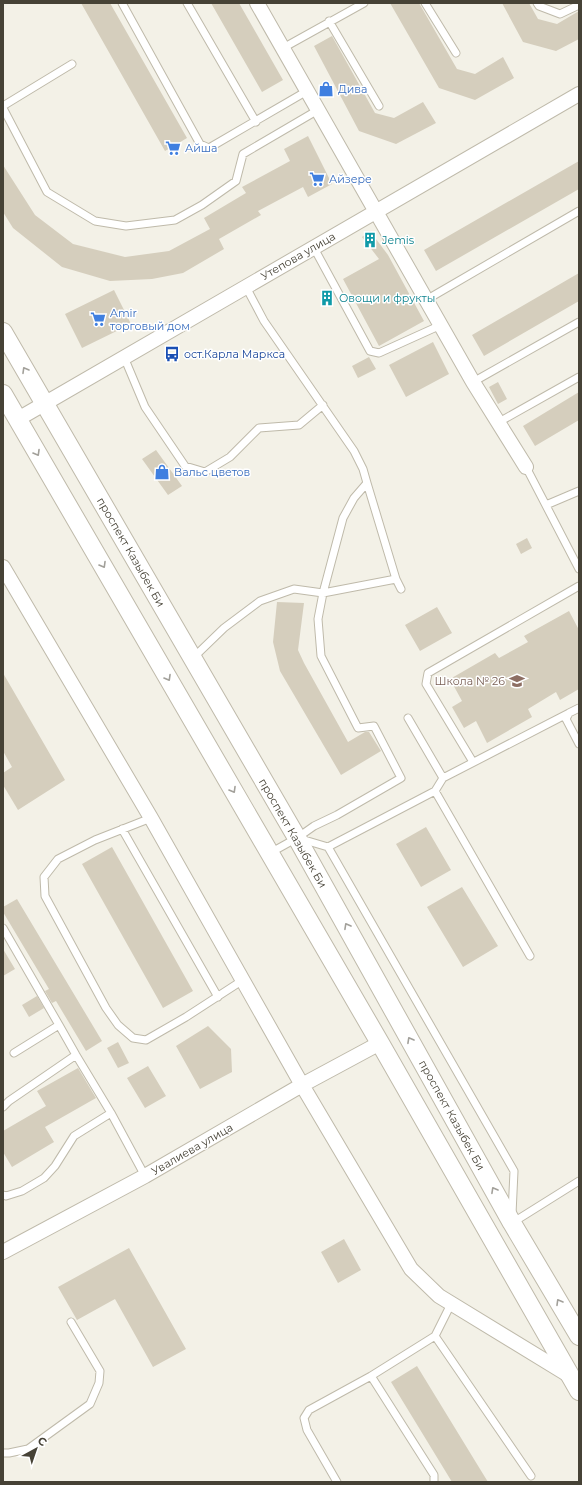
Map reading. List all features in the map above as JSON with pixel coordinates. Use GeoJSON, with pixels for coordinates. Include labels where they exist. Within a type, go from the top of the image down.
{"type":"FeatureCollection","features":[{"type":"Feature","properties":{"kind":"street"},"geometry":{"type":"LineString","coordinates":[[257,3],[473,382],[526,467]]}},
{"type":"Feature","properties":{"kind":"street","name":"Утепова улица"},"geometry":{"type":"LineString","coordinates":[[18,419],[579,94]]}},
{"type":"Feature","properties":{"kind":"street","name":"проспект Казыбек Би"},"geometry":{"type":"LineString","coordinates":[[3,332],[297,838],[512,1223],[579,1336]]}},
{"type":"Feature","properties":{"kind":"street"},"geometry":{"type":"LineString","coordinates":[[3,394],[380,1043],[579,1391]]}},
{"type":"Feature","properties":{"kind":"street"},"geometry":{"type":"LineString","coordinates":[[3,567],[150,818],[302,1085],[410,1269],[439,1296],[570,1376]]}},
{"type":"Feature","properties":{"kind":"street","name":"Увалиева улица"},"geometry":{"type":"LineString","coordinates":[[3,1252],[145,1176],[302,1085],[380,1043]]}},
{"type":"Feature","properties":{"kind":"lane"},"geometry":{"type":"LineString","coordinates":[[122,3],[200,144],[209,148],[307,91]]}},
{"type":"Feature","properties":{"kind":"lane"},"geometry":{"type":"LineString","coordinates":[[187,3],[256,122]]}},
{"type":"Feature","properties":{"kind":"lane"},"geometry":{"type":"LineString","coordinates":[[283,48],[364,3]]}},
{"type":"Feature","properties":{"kind":"lane"},"geometry":{"type":"LineString","coordinates":[[425,3],[456,53]]}},
{"type":"Feature","properties":{"kind":"lane"},"geometry":{"type":"LineString","coordinates":[[537,3],[539,6],[560,14],[579,5]]}},
{"type":"Feature","properties":{"kind":"lane"},"geometry":{"type":"LineString","coordinates":[[329,22],[379,106]]}},
{"type":"Feature","properties":{"kind":"lane"},"geometry":{"type":"LineString","coordinates":[[72,64],[3,107],[47,192],[95,220],[126,226],[174,220],[202,205],[236,181],[243,154],[318,110]]}},
{"type":"Feature","properties":{"kind":"lane"},"geometry":{"type":"LineString","coordinates":[[426,300],[579,211]]}},
{"type":"Feature","properties":{"kind":"lane"},"geometry":{"type":"LineString","coordinates":[[314,248],[370,351],[379,353],[441,325]]}},
{"type":"Feature","properties":{"kind":"lane"},"geometry":{"type":"LineString","coordinates":[[246,287],[264,320],[354,451],[363,469],[396,579],[401,589]]}},
{"type":"Feature","properties":{"kind":"lane"},"geometry":{"type":"LineString","coordinates":[[473,382],[579,322]]}},
{"type":"Feature","properties":{"kind":"lane"},"geometry":{"type":"LineString","coordinates":[[124,357],[145,407],[186,466],[205,472],[230,456],[259,428],[299,425],[323,405]]}},
{"type":"Feature","properties":{"kind":"lane"},"geometry":{"type":"LineString","coordinates":[[499,422],[579,377]]}},
{"type":"Feature","properties":{"kind":"lane"},"geometry":{"type":"LineString","coordinates":[[526,467],[579,569]]}},
{"type":"Feature","properties":{"kind":"lane"},"geometry":{"type":"LineString","coordinates":[[270,854],[314,826],[337,815],[401,778],[374,726],[358,728],[321,656],[318,619],[323,593],[343,518],[354,498],[367,483]]}},
{"type":"Feature","properties":{"kind":"lane"},"geometry":{"type":"LineString","coordinates":[[546,505],[579,491]]}},
{"type":"Feature","properties":{"kind":"lane"},"geometry":{"type":"LineString","coordinates":[[193,659],[224,628],[260,601],[294,589],[323,593],[396,579]]}},
{"type":"Feature","properties":{"kind":"lane"},"geometry":{"type":"LineString","coordinates":[[473,762],[426,684],[428,673],[579,586]]}},
{"type":"Feature","properties":{"kind":"lane"},"geometry":{"type":"LineString","coordinates":[[297,838],[328,847],[435,791],[443,778],[579,708]]}},
{"type":"Feature","properties":{"kind":"lane"},"geometry":{"type":"LineString","coordinates":[[569,713],[566,719],[579,744]]}},
{"type":"Feature","properties":{"kind":"lane"},"geometry":{"type":"LineString","coordinates":[[408,718],[443,778]]}},
{"type":"Feature","properties":{"kind":"lane"},"geometry":{"type":"LineString","coordinates":[[435,791],[530,956]]}},
{"type":"Feature","properties":{"kind":"lane"},"geometry":{"type":"LineString","coordinates":[[150,818],[95,840],[58,859],[44,877],[45,896],[106,1008],[118,1025],[133,1038],[146,1040],[218,997],[243,980]]}},
{"type":"Feature","properties":{"kind":"lane"},"geometry":{"type":"LineString","coordinates":[[122,829],[218,997]]}},
{"type":"Feature","properties":{"kind":"lane"},"geometry":{"type":"LineString","coordinates":[[328,847],[514,1171],[512,1223]]}},
{"type":"Feature","properties":{"kind":"lane"},"geometry":{"type":"LineString","coordinates":[[3,928],[76,1056],[111,1113],[145,1176]]}},
{"type":"Feature","properties":{"kind":"lane"},"geometry":{"type":"LineString","coordinates":[[14,1053],[59,1025]]}},
{"type":"Feature","properties":{"kind":"lane"},"geometry":{"type":"LineString","coordinates":[[3,1108],[9,1101],[76,1056]]}},
{"type":"Feature","properties":{"kind":"lane"},"geometry":{"type":"LineString","coordinates":[[3,1195],[6,1196],[22,1191],[44,1178],[55,1166],[74,1136],[111,1113]]}},
{"type":"Feature","properties":{"kind":"lane"},"geometry":{"type":"LineString","coordinates":[[512,1223],[579,1181]]}},
{"type":"Feature","properties":{"kind":"lane"},"geometry":{"type":"LineString","coordinates":[[337,1482],[307,1430],[304,1418],[309,1410],[371,1376],[435,1336],[451,1304]]}},
{"type":"Feature","properties":{"kind":"lane"},"geometry":{"type":"LineString","coordinates":[[3,1453],[28,1449],[90,1404],[99,1384],[100,1371],[71,1322]]}},
{"type":"Feature","properties":{"kind":"lane"},"geometry":{"type":"LineString","coordinates":[[435,1336],[531,1476]]}},
{"type":"Feature","properties":{"kind":"lane"},"geometry":{"type":"LineString","coordinates":[[371,1376],[434,1475],[434,1482]]}},
{"type":"Feature","properties":{"kind":"building"},"geometry":{"type":"Polygon","coordinates":[[[81,3],[110,3],[187,138],[165,151],[81,3]]]}},
{"type":"Feature","properties":{"kind":"building"},"geometry":{"type":"Polygon","coordinates":[[[211,3],[239,3],[283,80],[262,92],[211,3]]]}},
{"type":"Feature","properties":{"kind":"building"},"geometry":{"type":"Polygon","coordinates":[[[390,3],[419,3],[457,69],[475,74],[503,57],[514,78],[475,100],[439,88],[390,3]]]}},
{"type":"Feature","properties":{"kind":"building"},"geometry":{"type":"Polygon","coordinates":[[[502,3],[529,3],[538,19],[557,24],[579,11],[579,39],[556,51],[523,42],[502,3]]]}},
{"type":"Feature","properties":{"kind":"building"},"geometry":{"type":"Polygon","coordinates":[[[332,36],[375,113],[394,118],[423,102],[436,123],[396,144],[359,131],[314,46],[332,36]]]}},
{"type":"Feature","properties":{"kind":"building"},"geometry":{"type":"Polygon","coordinates":[[[308,136],[332,184],[308,197],[303,187],[258,211],[261,215],[219,239],[224,249],[183,273],[152,279],[110,281],[62,267],[13,228],[3,212],[3,165],[35,215],[73,244],[125,257],[169,251],[210,229],[204,218],[246,193],[242,187],[290,161],[284,149],[308,136]]]}},
{"type":"Feature","properties":{"kind":"building"},"geometry":{"type":"Polygon","coordinates":[[[579,161],[579,189],[436,271],[424,250],[579,161]]]}},
{"type":"Feature","properties":{"kind":"building"},"geometry":{"type":"Polygon","coordinates":[[[370,231],[388,255],[424,321],[379,346],[343,279],[379,259],[362,237],[370,231]]]}},
{"type":"Feature","properties":{"kind":"building"},"geometry":{"type":"Polygon","coordinates":[[[579,273],[579,301],[484,356],[472,335],[579,273]]]}},
{"type":"Feature","properties":{"kind":"building","name":"Amir торговый дом"},"geometry":{"type":"Polygon","coordinates":[[[114,290],[131,324],[82,348],[65,314],[114,290]]]}},
{"type":"Feature","properties":{"kind":"building"},"geometry":{"type":"Polygon","coordinates":[[[433,342],[449,374],[406,397],[389,365],[433,342]]]}},
{"type":"Feature","properties":{"kind":"building"},"geometry":{"type":"Polygon","coordinates":[[[369,357],[376,369],[358,378],[352,366],[369,357]]]}},
{"type":"Feature","properties":{"kind":"building"},"geometry":{"type":"Polygon","coordinates":[[[498,382],[507,399],[498,404],[489,387],[498,382]]]}},
{"type":"Feature","properties":{"kind":"building"},"geometry":{"type":"Polygon","coordinates":[[[579,392],[579,420],[535,446],[523,426],[579,392]]]}},
{"type":"Feature","properties":{"kind":"building","name":"Вальс цветов"},"geometry":{"type":"Polygon","coordinates":[[[156,450],[182,486],[168,495],[142,459],[156,450]]]}},
{"type":"Feature","properties":{"kind":"building"},"geometry":{"type":"Polygon","coordinates":[[[527,538],[532,548],[521,554],[516,544],[527,538]]]}},
{"type":"Feature","properties":{"kind":"building"},"geometry":{"type":"Polygon","coordinates":[[[277,602],[304,603],[298,650],[348,742],[365,732],[369,732],[381,751],[341,775],[280,671],[273,642],[277,602]]]}},
{"type":"Feature","properties":{"kind":"building"},"geometry":{"type":"Polygon","coordinates":[[[437,607],[452,633],[420,651],[405,625],[437,607]]]}},
{"type":"Feature","properties":{"kind":"building"},"geometry":{"type":"Polygon","coordinates":[[[569,611],[579,630],[579,689],[560,700],[556,692],[528,709],[532,717],[487,743],[476,721],[464,728],[452,707],[462,701],[450,679],[495,653],[499,658],[528,642],[524,636],[569,611]]]}},
{"type":"Feature","properties":{"kind":"building"},"geometry":{"type":"Polygon","coordinates":[[[3,673],[65,780],[18,810],[3,785],[3,773],[12,767],[3,751],[3,673]]]}},
{"type":"Feature","properties":{"kind":"building"},"geometry":{"type":"Polygon","coordinates":[[[426,827],[451,870],[421,887],[396,844],[426,827]]]}},
{"type":"Feature","properties":{"kind":"building"},"geometry":{"type":"Polygon","coordinates":[[[112,847],[193,991],[163,1008],[82,864],[112,847]]]}},
{"type":"Feature","properties":{"kind":"building"},"geometry":{"type":"Polygon","coordinates":[[[462,887],[498,946],[463,967],[427,907],[462,887]]]}},
{"type":"Feature","properties":{"kind":"building"},"geometry":{"type":"Polygon","coordinates":[[[17,899],[102,1041],[86,1051],[56,1001],[52,1003],[45,991],[49,989],[3,912],[3,907],[17,899]]]}},
{"type":"Feature","properties":{"kind":"building"},"geometry":{"type":"Polygon","coordinates":[[[3,949],[15,969],[3,976],[3,949]]]}},
{"type":"Feature","properties":{"kind":"building"},"geometry":{"type":"Polygon","coordinates":[[[37,996],[44,1008],[29,1017],[22,1005],[37,996]]]}},
{"type":"Feature","properties":{"kind":"building"},"geometry":{"type":"Polygon","coordinates":[[[208,1026],[231,1049],[232,1072],[200,1089],[176,1046],[208,1026]]]}},
{"type":"Feature","properties":{"kind":"building"},"geometry":{"type":"Polygon","coordinates":[[[118,1042],[129,1063],[118,1068],[107,1048],[118,1042]]]}},
{"type":"Feature","properties":{"kind":"building"},"geometry":{"type":"Polygon","coordinates":[[[148,1066],[166,1096],[145,1108],[127,1078],[148,1066]]]}},
{"type":"Feature","properties":{"kind":"building"},"geometry":{"type":"Polygon","coordinates":[[[78,1068],[96,1098],[45,1127],[54,1142],[12,1167],[3,1152],[3,1131],[46,1106],[37,1091],[78,1068]]]}},
{"type":"Feature","properties":{"kind":"building"},"geometry":{"type":"Polygon","coordinates":[[[344,1239],[361,1270],[338,1283],[321,1252],[344,1239]]]}},
{"type":"Feature","properties":{"kind":"building"},"geometry":{"type":"Polygon","coordinates":[[[129,1248],[186,1349],[153,1367],[115,1299],[77,1320],[58,1287],[129,1248]]]}},
{"type":"Feature","properties":{"kind":"building"},"geometry":{"type":"Polygon","coordinates":[[[417,1366],[488,1482],[452,1482],[391,1382],[417,1366]]]}},
{"type":"Feature","properties":{"kind":"place","name":"Дива"},"geometry":{"type":"Point","coordinates":[326,89]}},
{"type":"Feature","properties":{"kind":"place","name":"Айша"},"geometry":{"type":"Point","coordinates":[173,148]}},
{"type":"Feature","properties":{"kind":"place","name":"Айзере"},"geometry":{"type":"Point","coordinates":[317,179]}},
{"type":"Feature","properties":{"kind":"place","name":"Jemis"},"geometry":{"type":"Point","coordinates":[370,240]}},
{"type":"Feature","properties":{"kind":"place","name":"Овощи и фрукты"},"geometry":{"type":"Point","coordinates":[327,298]}},
{"type":"Feature","properties":{"kind":"place","name":"Amir торговый дом"},"geometry":{"type":"Point","coordinates":[98,319]}},
{"type":"Feature","properties":{"kind":"place","name":"ост.Карла Маркса"},"geometry":{"type":"Point","coordinates":[172,354]}},
{"type":"Feature","properties":{"kind":"place","name":"Вальс цветов"},"geometry":{"type":"Point","coordinates":[162,472]}},
{"type":"Feature","properties":{"kind":"place","name":"Школа № 26"},"geometry":{"type":"Point","coordinates":[517,681]}}]}
